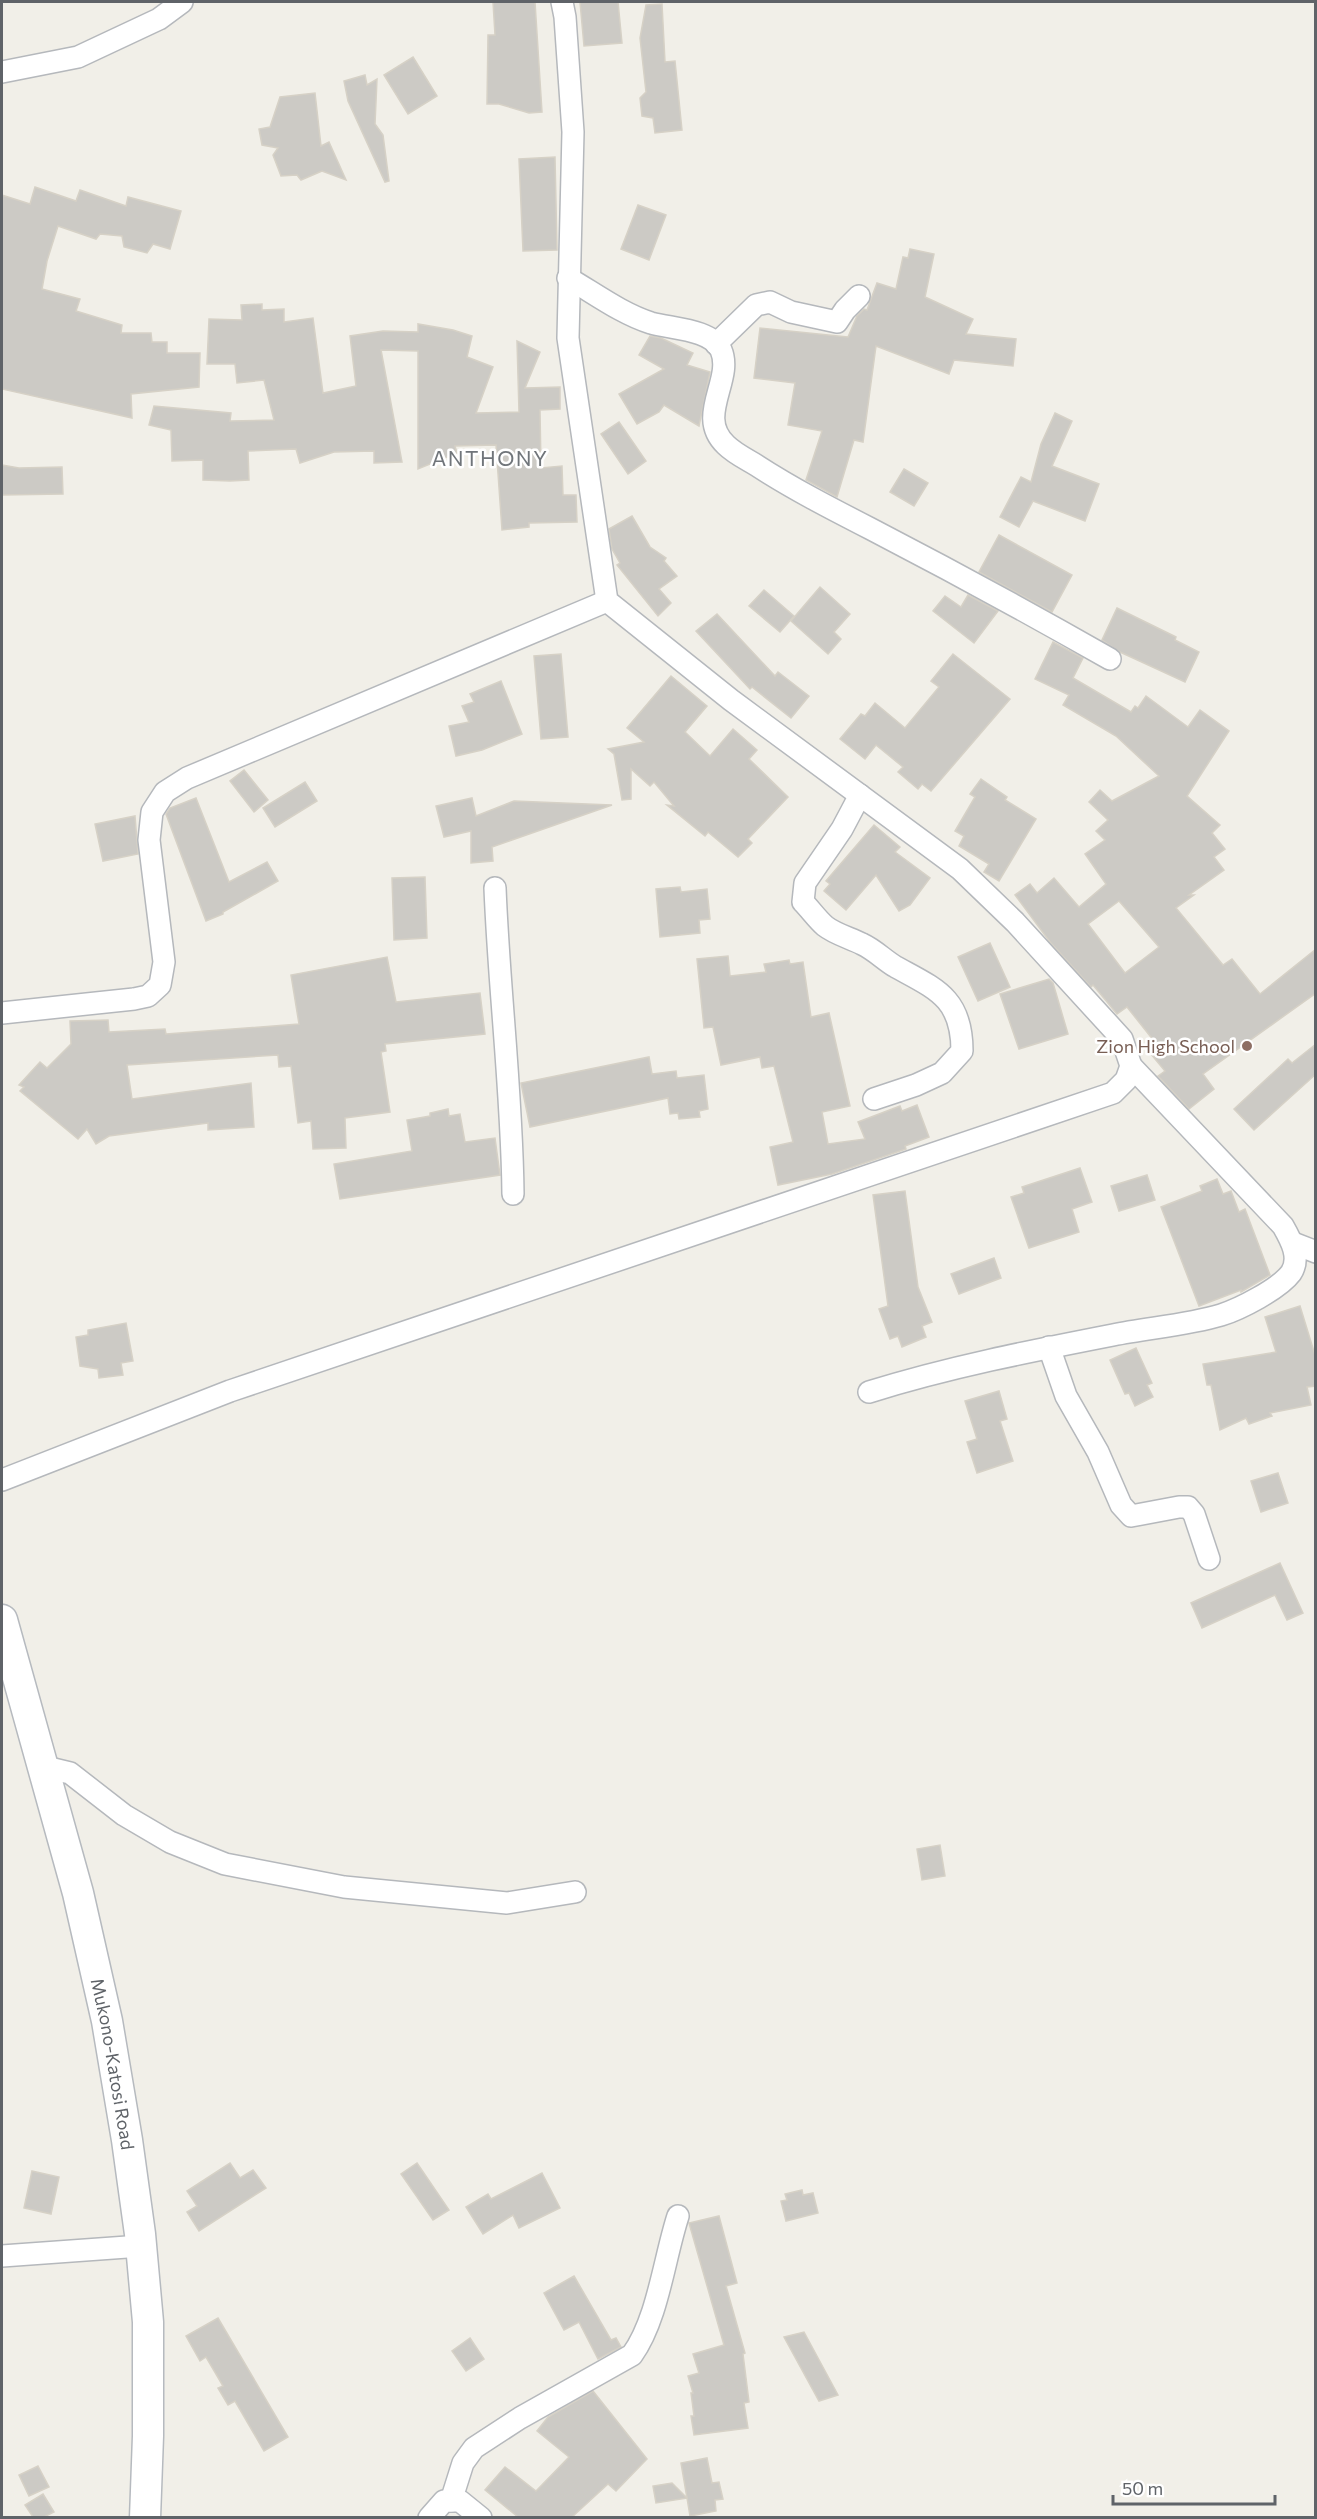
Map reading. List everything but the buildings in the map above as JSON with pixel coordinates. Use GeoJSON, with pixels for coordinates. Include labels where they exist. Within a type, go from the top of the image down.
{"type":"FeatureCollection","features":[{"type":"Feature","properties":{"kind":"main road","name":"Mukono-Katosi Road"},"geometry":{"type":"LineString","coordinates":[[2,1620],[78,1893],[107,2020],[127,2140],[141,2246],[148,2333],[148,2436],[144,2517]]}},
{"type":"Feature","properties":{"kind":"street"},"geometry":{"type":"LineString","coordinates":[[2,72],[78,57],[159,19],[182,2]]}},
{"type":"Feature","properties":{"kind":"street"},"geometry":{"type":"LineString","coordinates":[[561,2],[565,17],[573,132],[568,338],[607,601],[731,700],[960,869],[1015,922],[1122,1039],[1131,1066],[1283,1226],[1293,1243],[1296,1264],[1290,1275],[1260,1297],[1221,1315],[1049,1347],[930,1373],[869,1392]]}},
{"type":"Feature","properties":{"kind":"street"},"geometry":{"type":"LineString","coordinates":[[568,278],[622,310],[650,323],[713,340],[721,351],[724,366],[713,412],[715,429],[725,445],[784,483],[994,593],[1110,659]]}},
{"type":"Feature","properties":{"kind":"street"},"geometry":{"type":"LineString","coordinates":[[716,344],[756,305],[770,302],[791,312],[837,322],[859,296]]}},
{"type":"Feature","properties":{"kind":"street"},"geometry":{"type":"LineString","coordinates":[[2,1013],[134,999],[148,996],[160,985],[164,962],[149,840],[152,812],[165,792],[187,778],[607,601]]}},
{"type":"Feature","properties":{"kind":"street"},"geometry":{"type":"LineString","coordinates":[[860,795],[842,829],[805,884],[803,902],[825,926],[877,951],[895,966],[941,992],[957,1017],[962,1034],[962,1051],[942,1073],[916,1085],[874,1099]]}},
{"type":"Feature","properties":{"kind":"street"},"geometry":{"type":"LineString","coordinates":[[495,888],[497,944],[512,1131],[513,1194]]}},
{"type":"Feature","properties":{"kind":"street"},"geometry":{"type":"LineString","coordinates":[[2,1480],[230,1391],[1113,1093],[1126,1080],[1131,1066]]}},
{"type":"Feature","properties":{"kind":"street"},"geometry":{"type":"LineString","coordinates":[[1293,1243],[1316,1252]]}},
{"type":"Feature","properties":{"kind":"street"},"geometry":{"type":"LineString","coordinates":[[1049,1347],[1066,1396],[1098,1452],[1121,1505],[1131,1516],[1179,1506],[1188,1507],[1194,1514],[1209,1559]]}},
{"type":"Feature","properties":{"kind":"street"},"geometry":{"type":"LineString","coordinates":[[41,1766],[70,1773],[124,1815],[170,1842],[225,1864],[344,1887],[507,1903],[575,1892]]}},
{"type":"Feature","properties":{"kind":"street"},"geometry":{"type":"LineString","coordinates":[[451,2501],[464,2463],[474,2448],[520,2418],[632,2355],[641,2343],[678,2216]]}},
{"type":"Feature","properties":{"kind":"street"},"geometry":{"type":"LineString","coordinates":[[2,2256],[141,2246]]}},
{"type":"Feature","properties":{"kind":"street"},"geometry":{"type":"LineString","coordinates":[[429,2517],[444,2501],[460,2501],[481,2517]]}},
{"type":"Feature","properties":{"kind":"place","name":"Zion High School"},"geometry":{"type":"Point","coordinates":[1247,1046]}},
{"type":"Feature","properties":{"kind":"district","name":"ANTHONY"},"geometry":{"type":"Point","coordinates":[490,457]}}]}
